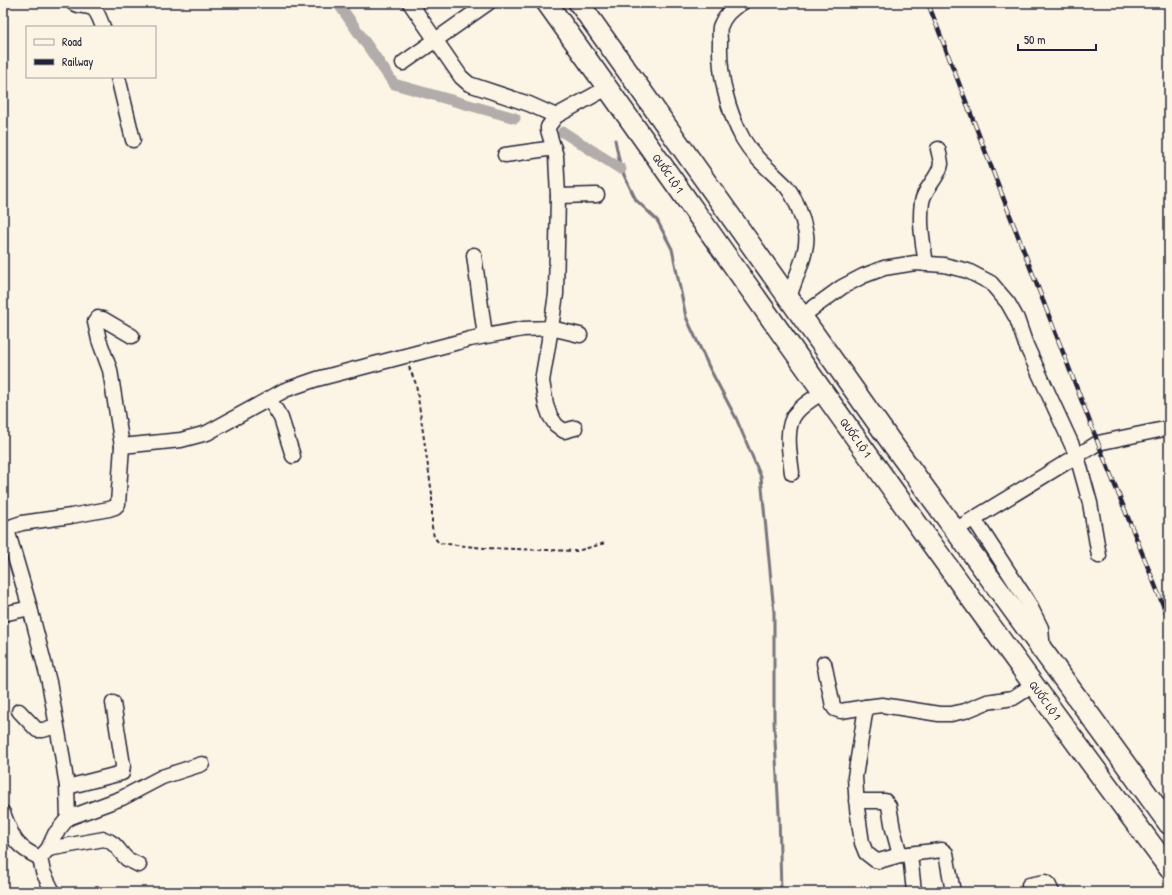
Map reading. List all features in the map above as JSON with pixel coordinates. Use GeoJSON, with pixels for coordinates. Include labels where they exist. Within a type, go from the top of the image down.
{"type":"FeatureCollection","features":[{"type":"Feature","properties":{"kind":"highway","name":"QUỐC LỘ 1"},"geometry":{"type":"LineString","coordinates":[[547,3],[823,392],[1118,800],[1169,868]]}},
{"type":"Feature","properties":{"kind":"highway"},"geometry":{"type":"LineString","coordinates":[[579,3],[891,442],[1169,824]]}},
{"type":"Feature","properties":{"kind":"highway"},"geometry":{"type":"LineString","coordinates":[[870,457],[891,442]]}},
{"type":"Feature","properties":{"kind":"highway"},"geometry":{"type":"LineString","coordinates":[[1118,800],[1140,785]]}},
{"type":"Feature","properties":{"kind":"street"},"geometry":{"type":"LineString","coordinates":[[73,3],[80,6],[91,7],[100,19],[103,26]]}},
{"type":"Feature","properties":{"kind":"street"},"geometry":{"type":"LineString","coordinates":[[410,3],[461,77],[469,84],[529,104],[556,116]]}},
{"type":"Feature","properties":{"kind":"street"},"geometry":{"type":"LineString","coordinates":[[404,63],[488,3]]}},
{"type":"Feature","properties":{"kind":"street"},"geometry":{"type":"LineString","coordinates":[[742,3],[732,9],[724,19],[720,28],[720,60],[725,91],[734,119],[743,139],[768,169],[786,187],[792,196],[803,223],[807,246],[788,298]]}},
{"type":"Feature","properties":{"kind":"street"},"geometry":{"type":"LineString","coordinates":[[118,78],[133,140]]}},
{"type":"Feature","properties":{"kind":"street"},"geometry":{"type":"LineString","coordinates":[[575,428],[566,431],[562,430],[556,425],[550,416],[546,405],[542,381],[556,294],[558,196],[557,163],[548,127],[556,116],[607,88]]}},
{"type":"Feature","properties":{"kind":"street"},"geometry":{"type":"LineString","coordinates":[[505,155],[554,148]]}},
{"type":"Feature","properties":{"kind":"street"},"geometry":{"type":"LineString","coordinates":[[926,264],[921,224],[922,203],[924,194],[941,165],[938,149]]}},
{"type":"Feature","properties":{"kind":"street"},"geometry":{"type":"LineString","coordinates":[[558,196],[597,195]]}},
{"type":"Feature","properties":{"kind":"street"},"geometry":{"type":"LineString","coordinates":[[474,255],[485,336]]}},
{"type":"Feature","properties":{"kind":"street"},"geometry":{"type":"LineString","coordinates":[[802,316],[842,287],[863,276],[884,268],[915,263],[944,265],[968,271],[991,283],[1008,303],[1017,319],[1026,344],[1077,456],[1090,503],[1099,556]]}},
{"type":"Feature","properties":{"kind":"street"},"geometry":{"type":"LineString","coordinates":[[68,818],[66,787],[49,682],[30,608],[8,533],[13,526],[22,523],[115,508],[118,504],[122,446],[110,370],[99,340],[95,322],[98,318],[103,319],[132,336]]}},
{"type":"Feature","properties":{"kind":"street"},"geometry":{"type":"LineString","coordinates":[[122,446],[181,440],[199,435],[290,388],[317,379],[424,350],[523,329],[551,328],[580,335]]}},
{"type":"Feature","properties":{"kind":"street"},"geometry":{"type":"LineString","coordinates":[[792,474],[789,434],[792,420],[797,412],[823,392]]}},
{"type":"Feature","properties":{"kind":"street"},"geometry":{"type":"LineString","coordinates":[[268,399],[281,418],[293,456]]}},
{"type":"Feature","properties":{"kind":"street"},"geometry":{"type":"LineString","coordinates":[[955,530],[1098,443],[1169,428]]}},
{"type":"Feature","properties":{"kind":"street"},"geometry":{"type":"LineString","coordinates":[[974,518],[1028,602],[1041,628],[1043,652]]}},
{"type":"Feature","properties":{"kind":"street"},"geometry":{"type":"LineString","coordinates":[[3,614],[30,608]]}},
{"type":"Feature","properties":{"kind":"street"},"geometry":{"type":"LineString","coordinates":[[824,663],[833,706],[835,709],[841,711],[882,705],[939,714],[951,714],[965,711],[987,702],[1013,698],[1034,684]]}},
{"type":"Feature","properties":{"kind":"street"},"geometry":{"type":"LineString","coordinates":[[66,787],[122,773],[123,764],[113,703]]}},
{"type":"Feature","properties":{"kind":"street"},"geometry":{"type":"LineString","coordinates":[[866,708],[856,765],[856,801],[862,843],[866,853],[875,860],[879,861],[905,854],[939,850],[944,851],[953,892]]}},
{"type":"Feature","properties":{"kind":"street"},"geometry":{"type":"LineString","coordinates":[[19,711],[37,730],[56,726]]}},
{"type":"Feature","properties":{"kind":"street"},"geometry":{"type":"LineString","coordinates":[[53,892],[43,872],[44,854],[55,834],[68,818],[122,798],[156,780],[202,764]]}},
{"type":"Feature","properties":{"kind":"street"},"geometry":{"type":"LineString","coordinates":[[856,801],[885,801],[888,804],[891,811],[892,829],[905,854],[914,892]]}},
{"type":"Feature","properties":{"kind":"street"},"geometry":{"type":"LineString","coordinates":[[3,813],[20,847],[44,854],[104,839],[116,845],[128,860],[139,865]]}},
{"type":"Feature","properties":{"kind":"street"},"geometry":{"type":"LineString","coordinates":[[1029,885],[1044,882],[1048,884],[1052,892]]}},
{"type":"Feature","properties":{"kind":"path"},"geometry":{"type":"LineString","coordinates":[[405,356],[416,384],[432,494],[432,527],[434,537],[439,543],[484,548],[577,551],[605,543]]}},
{"type":"Feature","properties":{"kind":"waterway"},"geometry":{"type":"LineString","coordinates":[[338,3],[394,84],[515,118]]}},
{"type":"Feature","properties":{"kind":"waterway"},"geometry":{"type":"LineString","coordinates":[[563,132],[621,169]]}},
{"type":"Feature","properties":{"kind":"waterway"},"geometry":{"type":"LineString","coordinates":[[615,140],[621,169],[636,200],[657,220],[672,249],[686,317],[710,369],[736,418],[761,477],[774,612],[774,722],[779,814],[781,892]]}},
{"type":"Feature","properties":{"kind":"railway"},"geometry":{"type":"LineString","coordinates":[[928,3],[1098,443],[1169,620]]}}]}
